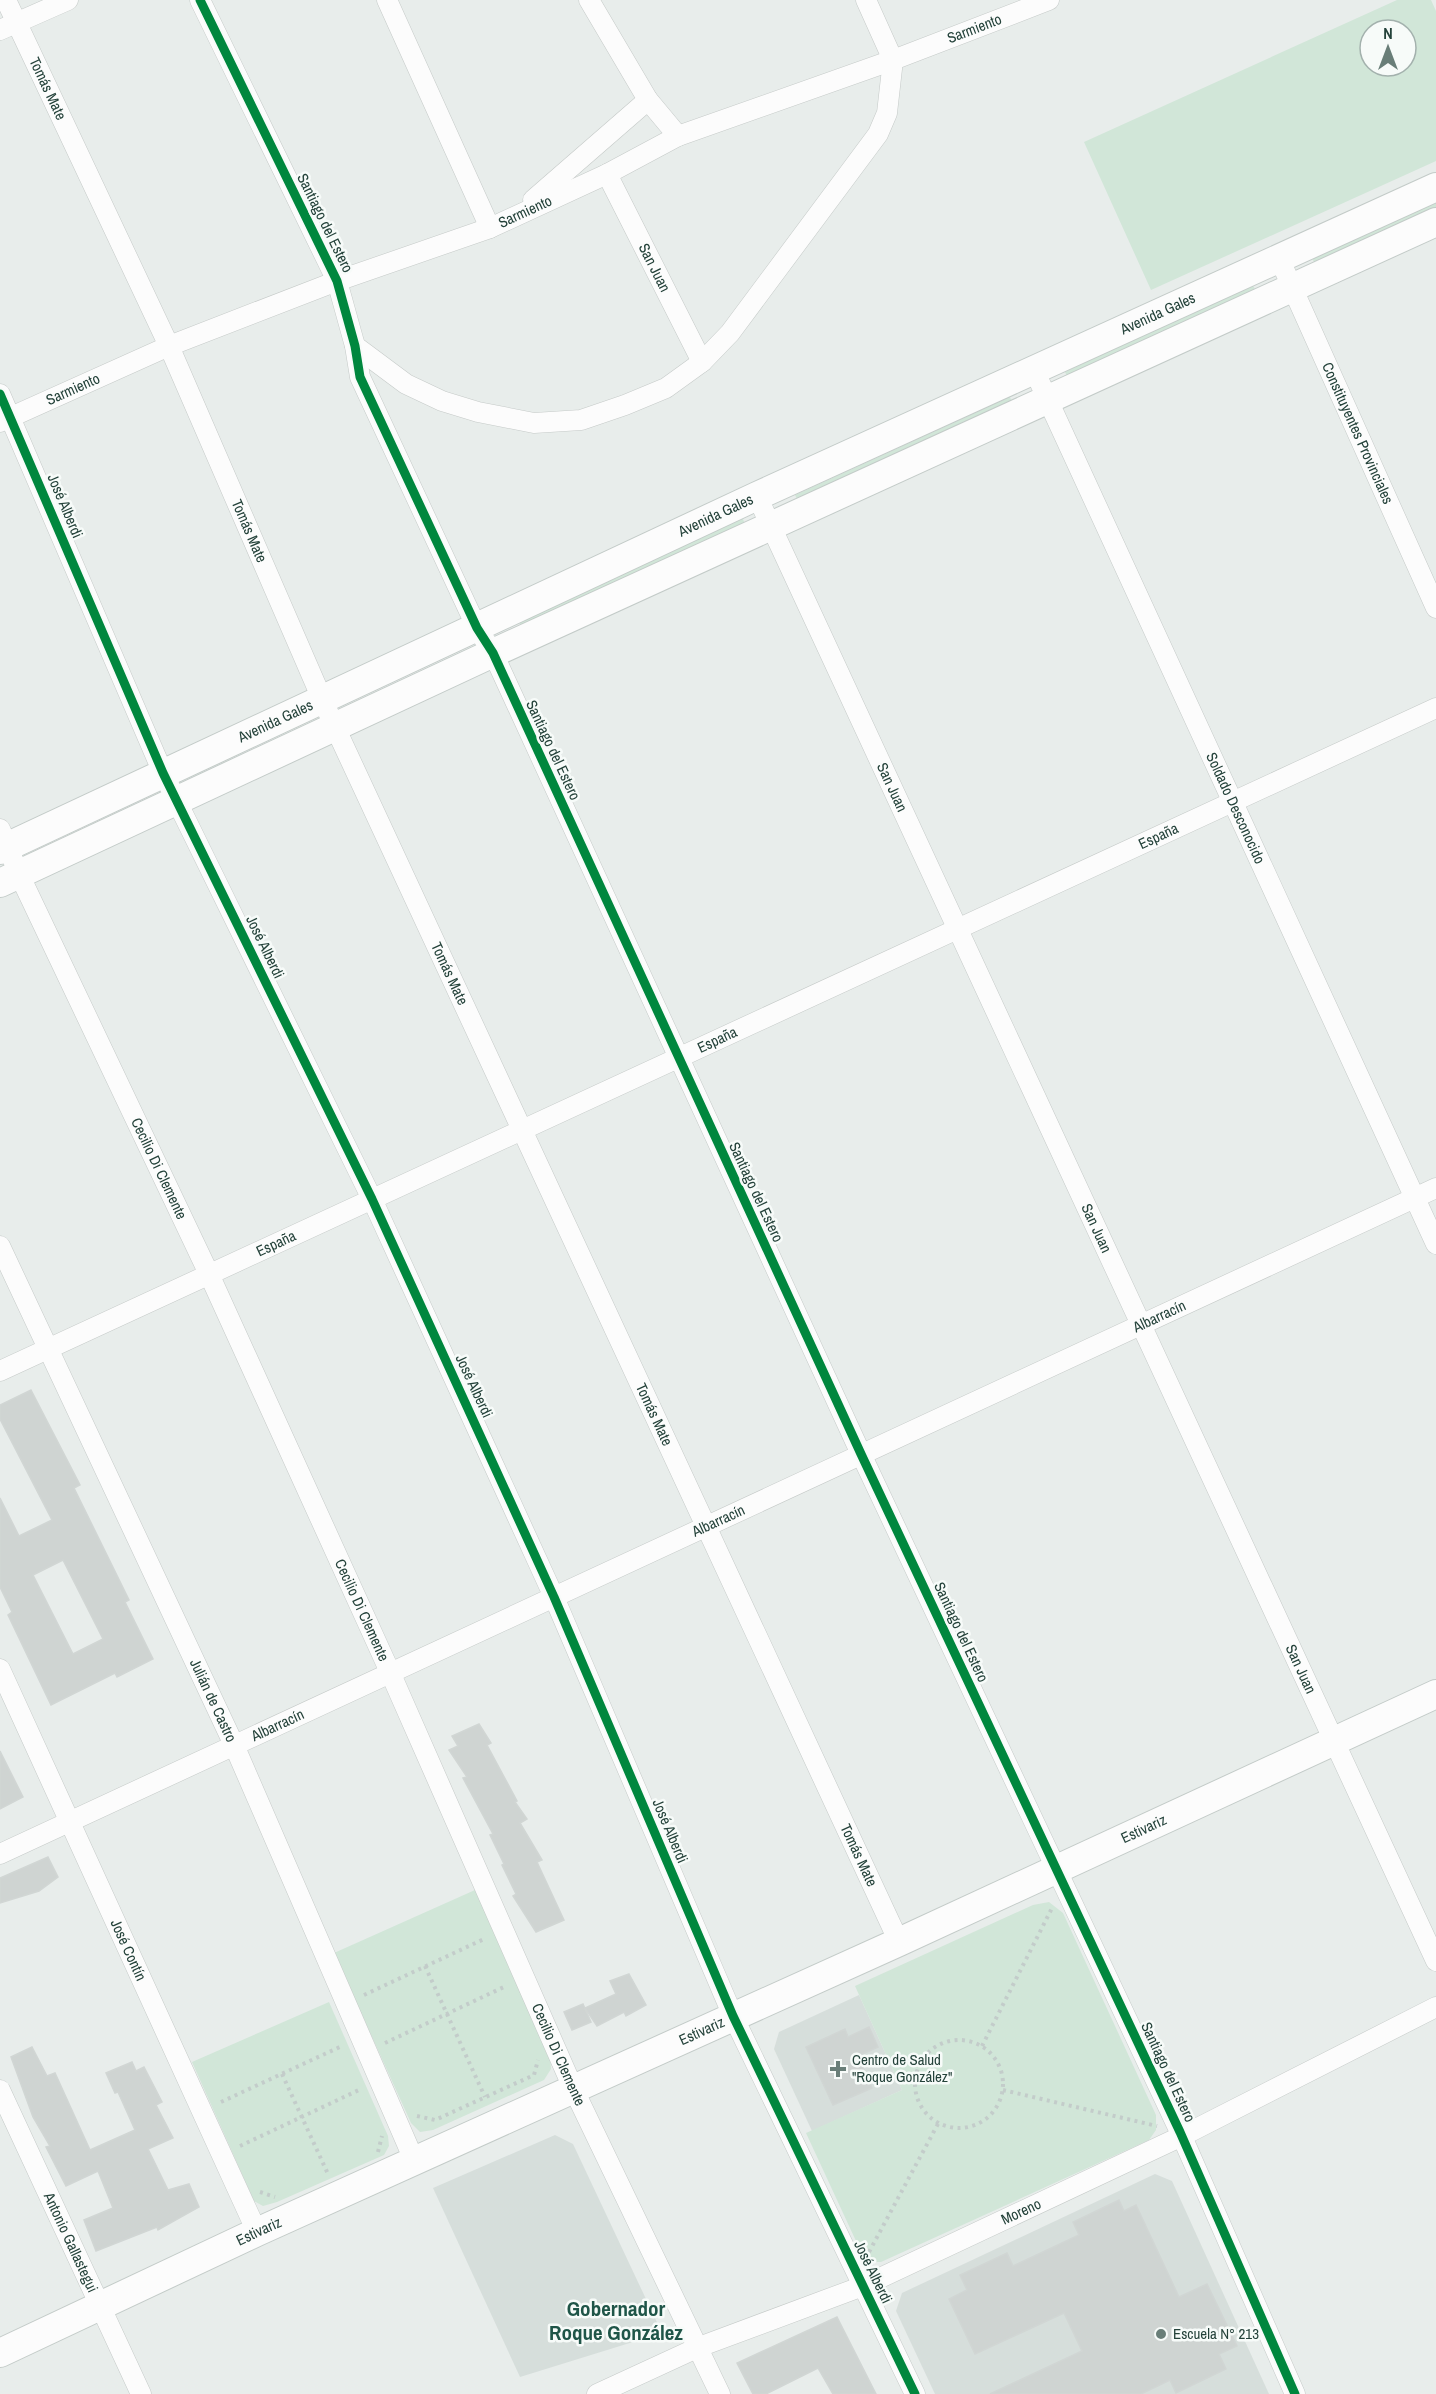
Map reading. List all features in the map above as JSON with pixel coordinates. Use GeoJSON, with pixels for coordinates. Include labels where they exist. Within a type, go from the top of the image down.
{"type":"FeatureCollection","features":[{"type":"Feature","properties":{"kind":"street","name":"Tomás Mate"},"geometry":{"type":"LineString","coordinates":[[6,0],[8,26],[169,346],[322,699],[899,1942]]}},
{"type":"Feature","properties":{"kind":"street"},"geometry":{"type":"LineString","coordinates":[[8,26],[68,0]]}},
{"type":"Feature","properties":{"kind":"street","name":"Santiago del Estero"},"geometry":{"type":"LineString","coordinates":[[200,0],[337,281],[355,346],[360,377],[477,628],[493,654],[861,1454],[1059,1879],[1181,2134],[1295,2394]]}},
{"type":"Feature","properties":{"kind":"street"},"geometry":{"type":"LineString","coordinates":[[387,0],[490,228]]}},
{"type":"Feature","properties":{"kind":"street"},"geometry":{"type":"LineString","coordinates":[[589,0],[648,100],[678,136]]}},
{"type":"Feature","properties":{"kind":"street"},"geometry":{"type":"LineString","coordinates":[[355,346],[406,384],[442,401],[477,412],[534,423],[581,420],[666,388],[702,362],[730,333],[878,134],[887,113],[893,60],[866,0]]}},
{"type":"Feature","properties":{"kind":"street","name":"Sarmiento"},"geometry":{"type":"LineString","coordinates":[[5,419],[169,346],[337,281],[490,228],[607,174],[678,136],[893,60],[1049,0]]}},
{"type":"Feature","properties":{"kind":"street"},"geometry":{"type":"LineString","coordinates":[[515,216],[648,100]]}},
{"type":"Feature","properties":{"kind":"street","name":"San Juan"},"geometry":{"type":"LineString","coordinates":[[607,174],[702,362]]}},
{"type":"Feature","properties":{"kind":"street","name":"Avenida Gales"},"geometry":{"type":"LineString","coordinates":[[3,842],[163,773],[757,496],[1035,372],[1436,187]]}},
{"type":"Feature","properties":{"kind":"street"},"geometry":{"type":"LineString","coordinates":[[9,878],[1436,222]]}},
{"type":"Feature","properties":{"kind":"street","name":"Constituyentes Provinciales"},"geometry":{"type":"LineString","coordinates":[[1279,258],[1436,608]]}},
{"type":"Feature","properties":{"kind":"street","name":"Soldado Desconocido"},"geometry":{"type":"LineString","coordinates":[[1035,372],[1231,803],[1436,1244]]}},
{"type":"Feature","properties":{"kind":"street","name":"José Alberdi"},"geometry":{"type":"LineString","coordinates":[[0,394],[5,419],[163,773],[372,1199],[554,1597],[733,2016],[915,2394]]}},
{"type":"Feature","properties":{"kind":"street","name":"San Juan"},"geometry":{"type":"LineString","coordinates":[[757,496],[1436,1961]]}},
{"type":"Feature","properties":{"kind":"street","name":"España"},"geometry":{"type":"LineString","coordinates":[[0,1371],[1436,708]]}},
{"type":"Feature","properties":{"kind":"street","name":"Cecilio Di Clemente"},"geometry":{"type":"LineString","coordinates":[[3,842],[9,878],[209,1274],[390,1672],[573,2088],[720,2394]]}},
{"type":"Feature","properties":{"kind":"street","name":"Albarracín"},"geometry":{"type":"LineString","coordinates":[[0,1854],[1436,1188]]}},
{"type":"Feature","properties":{"kind":"street","name":"Julián de Castro"},"geometry":{"type":"LineString","coordinates":[[0,1246],[50,1348],[234,1745],[390,2130],[414,2160]]}},
{"type":"Feature","properties":{"kind":"street","name":"José Contín"},"geometry":{"type":"LineString","coordinates":[[0,1669],[257,2232]]}},
{"type":"Feature","properties":{"kind":"street","name":"Estivariz"},"geometry":{"type":"LineString","coordinates":[[0,2353],[257,2232],[733,2016],[899,1942],[1059,1879],[1333,1741],[1436,1694]]}},
{"type":"Feature","properties":{"kind":"street","name":"Moreno"},"geometry":{"type":"LineString","coordinates":[[597,2394],[699,2347],[860,2280],[1181,2134],[1436,2007]]}},
{"type":"Feature","properties":{"kind":"street","name":"Antonio Gallastegui"},"geometry":{"type":"LineString","coordinates":[[0,2090],[141,2394]]}},
{"type":"Feature","properties":{"kind":"path"},"geometry":{"type":"LineString","coordinates":[[982,2046],[1059,1879]]}},
{"type":"Feature","properties":{"kind":"path"},"geometry":{"type":"LineString","coordinates":[[480,1929],[489,1948]]}},
{"type":"Feature","properties":{"kind":"path"},"geometry":{"type":"LineString","coordinates":[[364,1995],[484,1939]]}},
{"type":"Feature","properties":{"kind":"path"},"geometry":{"type":"LineString","coordinates":[[425,1966],[485,2097]]}},
{"type":"Feature","properties":{"kind":"path"},"geometry":{"type":"LineString","coordinates":[[502,1977],[511,1996]]}},
{"type":"Feature","properties":{"kind":"path"},"geometry":{"type":"LineString","coordinates":[[385,2043],[506,1986]]}},
{"type":"Feature","properties":{"kind":"path"},"geometry":{"type":"LineString","coordinates":[[337,2036],[347,2057]]}},
{"type":"Feature","properties":{"kind":"path"},"geometry":{"type":"LineString","coordinates":[[951,2040],[964,2040],[982,2046],[999,2064],[1003,2078],[1003,2090],[997,2106],[988,2117],[975,2125],[961,2128],[939,2122],[925,2111],[919,2101],[916,2077],[920,2064],[933,2049],[951,2040]]}},
{"type":"Feature","properties":{"kind":"path"},"geometry":{"type":"LineString","coordinates":[[221,2102],[342,2046]]}},
{"type":"Feature","properties":{"kind":"path"},"geometry":{"type":"LineString","coordinates":[[368,2157],[378,2152],[390,2130],[417,2116],[435,2120],[534,2075],[539,2057]]}},
{"type":"Feature","properties":{"kind":"path"},"geometry":{"type":"LineString","coordinates":[[282,2074],[328,2175]]}},
{"type":"Feature","properties":{"kind":"path"},"geometry":{"type":"LineString","coordinates":[[356,2078],[366,2098]]}},
{"type":"Feature","properties":{"kind":"path"},"geometry":{"type":"LineString","coordinates":[[240,2146],[361,2089]]}},
{"type":"Feature","properties":{"kind":"path"},"geometry":{"type":"LineString","coordinates":[[1003,2090],[1181,2134]]}},
{"type":"Feature","properties":{"kind":"path"},"geometry":{"type":"LineString","coordinates":[[216,2092],[225,2113]]}},
{"type":"Feature","properties":{"kind":"path"},"geometry":{"type":"LineString","coordinates":[[860,2280],[939,2122]]}},
{"type":"Feature","properties":{"kind":"path"},"geometry":{"type":"LineString","coordinates":[[378,2125],[390,2130]]}},
{"type":"Feature","properties":{"kind":"path"},"geometry":{"type":"LineString","coordinates":[[235,2135],[244,2155]]}},
{"type":"Feature","properties":{"kind":"path"},"geometry":{"type":"LineString","coordinates":[[318,2179],[338,2170]]}},
{"type":"Feature","properties":{"kind":"path"},"geometry":{"type":"LineString","coordinates":[[256,2183],[261,2193],[278,2198]]}},
{"type":"Feature","properties":{"kind":"shaded area","name":"Centro de Salud \"Roque González\""},"geometry":{"type":"Polygon","coordinates":[[[859,1995],[902,2090],[812,2131],[774,2049],[779,2032],[859,1995]]]}},
{"type":"Feature","properties":{"kind":"shaded area"},"geometry":{"type":"Polygon","coordinates":[[[555,2135],[573,2144],[662,2333],[520,2377],[433,2188],[555,2135]]]}},
{"type":"Feature","properties":{"kind":"shaded area"},"geometry":{"type":"Polygon","coordinates":[[[1155,2174],[1172,2181],[1269,2394],[935,2394],[896,2311],[902,2293],[1155,2174]]]}},
{"type":"Feature","properties":{"kind":"green space"},"geometry":{"type":"Polygon","coordinates":[[[1397,0],[1431,0],[1436,11],[1436,161],[1151,290],[1084,142],[1397,0]]]}},
{"type":"Feature","properties":{"kind":"green space"},"geometry":{"type":"Polygon","coordinates":[[[1436,199],[1436,209],[1315,264],[1311,256],[1436,199]]]}},
{"type":"Feature","properties":{"kind":"green space"},"geometry":{"type":"Polygon","coordinates":[[[1252,284],[1256,291],[1069,380],[1065,372],[1252,284]]]}},
{"type":"Feature","properties":{"kind":"green space"},"geometry":{"type":"Polygon","coordinates":[[[1010,397],[1013,405],[799,503],[795,495],[1010,397]]]}},
{"type":"Feature","properties":{"kind":"green space"},"geometry":{"type":"Polygon","coordinates":[[[742,517],[746,526],[522,629],[519,621],[742,517]]]}},
{"type":"Feature","properties":{"kind":"green space"},"geometry":{"type":"Polygon","coordinates":[[[475,1890],[550,2055],[551,2069],[544,2080],[433,2130],[420,2132],[411,2123],[334,1953],[475,1890]]]}},
{"type":"Feature","properties":{"kind":"green space"},"geometry":{"type":"Polygon","coordinates":[[[1049,1902],[1063,1913],[1156,2115],[1156,2130],[1149,2140],[881,2262],[869,2262],[862,2254],[806,2133],[902,2090],[855,1986],[1033,1905],[1049,1902]]]}},
{"type":"Feature","properties":{"kind":"green space"},"geometry":{"type":"Polygon","coordinates":[[[329,2002],[388,2136],[389,2146],[384,2155],[263,2206],[254,2201],[192,2062],[329,2002]]]}},
{"type":"Feature","properties":{"kind":"building"},"geometry":{"type":"Polygon","coordinates":[[[31,1390],[80,1485],[74,1488],[129,1600],[125,1602],[153,1659],[117,1677],[115,1673],[51,1705],[8,1615],[12,1612],[0,1587],[0,1498],[19,1536],[52,1520],[0,1419],[0,1405],[31,1390]],[[63,1560],[33,1575],[73,1654],[103,1639],[63,1560]]]}},
{"type":"Feature","properties":{"kind":"building"},"geometry":{"type":"Polygon","coordinates":[[[479,1724],[491,1743],[487,1745],[517,1801],[515,1802],[527,1819],[520,1823],[542,1860],[537,1862],[564,1920],[536,1932],[513,1896],[516,1894],[490,1835],[493,1834],[463,1778],[467,1777],[449,1750],[458,1746],[452,1736],[479,1724]]]}},
{"type":"Feature","properties":{"kind":"building"},"geometry":{"type":"Polygon","coordinates":[[[0,1751],[23,1797],[0,1809],[0,1751]]]}},
{"type":"Feature","properties":{"kind":"building"},"geometry":{"type":"Polygon","coordinates":[[[48,1857],[58,1877],[39,1891],[0,1903],[0,1878],[48,1857]]]}},
{"type":"Feature","properties":{"kind":"building"},"geometry":{"type":"Polygon","coordinates":[[[629,1974],[646,2005],[626,2016],[624,2012],[597,2026],[585,2008],[616,1994],[610,1981],[629,1974]]]}},
{"type":"Feature","properties":{"kind":"building"},"geometry":{"type":"Polygon","coordinates":[[[583,2004],[591,2022],[572,2030],[564,2012],[583,2004]]]}},
{"type":"Feature","properties":{"kind":"building","name":"Centro de Salud \"Roque González\""},"geometry":{"type":"Polygon","coordinates":[[[869,2027],[878,2047],[858,2056],[872,2088],[833,2105],[806,2047],[845,2029],[848,2037],[869,2027]]]}},
{"type":"Feature","properties":{"kind":"building"},"geometry":{"type":"Polygon","coordinates":[[[32,2047],[47,2076],[55,2073],[90,2150],[135,2130],[118,2092],[115,2093],[106,2073],[132,2062],[136,2071],[144,2067],[162,2102],[156,2105],[173,2138],[148,2149],[168,2190],[189,2184],[199,2207],[158,2230],[157,2227],[96,2251],[84,2220],[113,2208],[98,2171],[66,2186],[46,2147],[50,2146],[33,2117],[11,2057],[32,2047]]]}},
{"type":"Feature","properties":{"kind":"building"},"geometry":{"type":"Polygon","coordinates":[[[1119,2200],[1124,2211],[1136,2205],[1179,2297],[1207,2284],[1237,2346],[1219,2354],[1226,2369],[1176,2393],[1170,2380],[1141,2394],[990,2394],[1082,2351],[1064,2313],[975,2354],[949,2299],[967,2290],[960,2275],[1007,2253],[1013,2266],[1079,2235],[1073,2222],[1119,2200]]]}},
{"type":"Feature","properties":{"kind":"building"},"geometry":{"type":"Polygon","coordinates":[[[837,2317],[876,2394],[833,2394],[818,2368],[766,2394],[753,2394],[737,2363],[837,2317]]]}},
{"type":"Feature","properties":{"kind":"cycle path"},"geometry":{"type":"LineString","coordinates":[[200,0],[337,281],[355,346],[360,377],[477,628],[493,653],[861,1454],[1180,2132],[1295,2394]]}},
{"type":"Feature","properties":{"kind":"cycle path"},"geometry":{"type":"LineString","coordinates":[[0,394],[163,773],[372,1199],[554,1597],[733,2016],[915,2394]]}},
{"type":"Feature","properties":{"kind":"place","name":"Centro de Salud \"Roque González\""},"geometry":{"type":"Point","coordinates":[838,2069]}},
{"type":"Feature","properties":{"kind":"place","name":"Escuela N° 213"},"geometry":{"type":"Point","coordinates":[1161,2334]}},
{"type":"Feature","properties":{"kind":"district","name":"Gobernador Roque González"},"geometry":{"type":"Point","coordinates":[616,2321]}}]}
